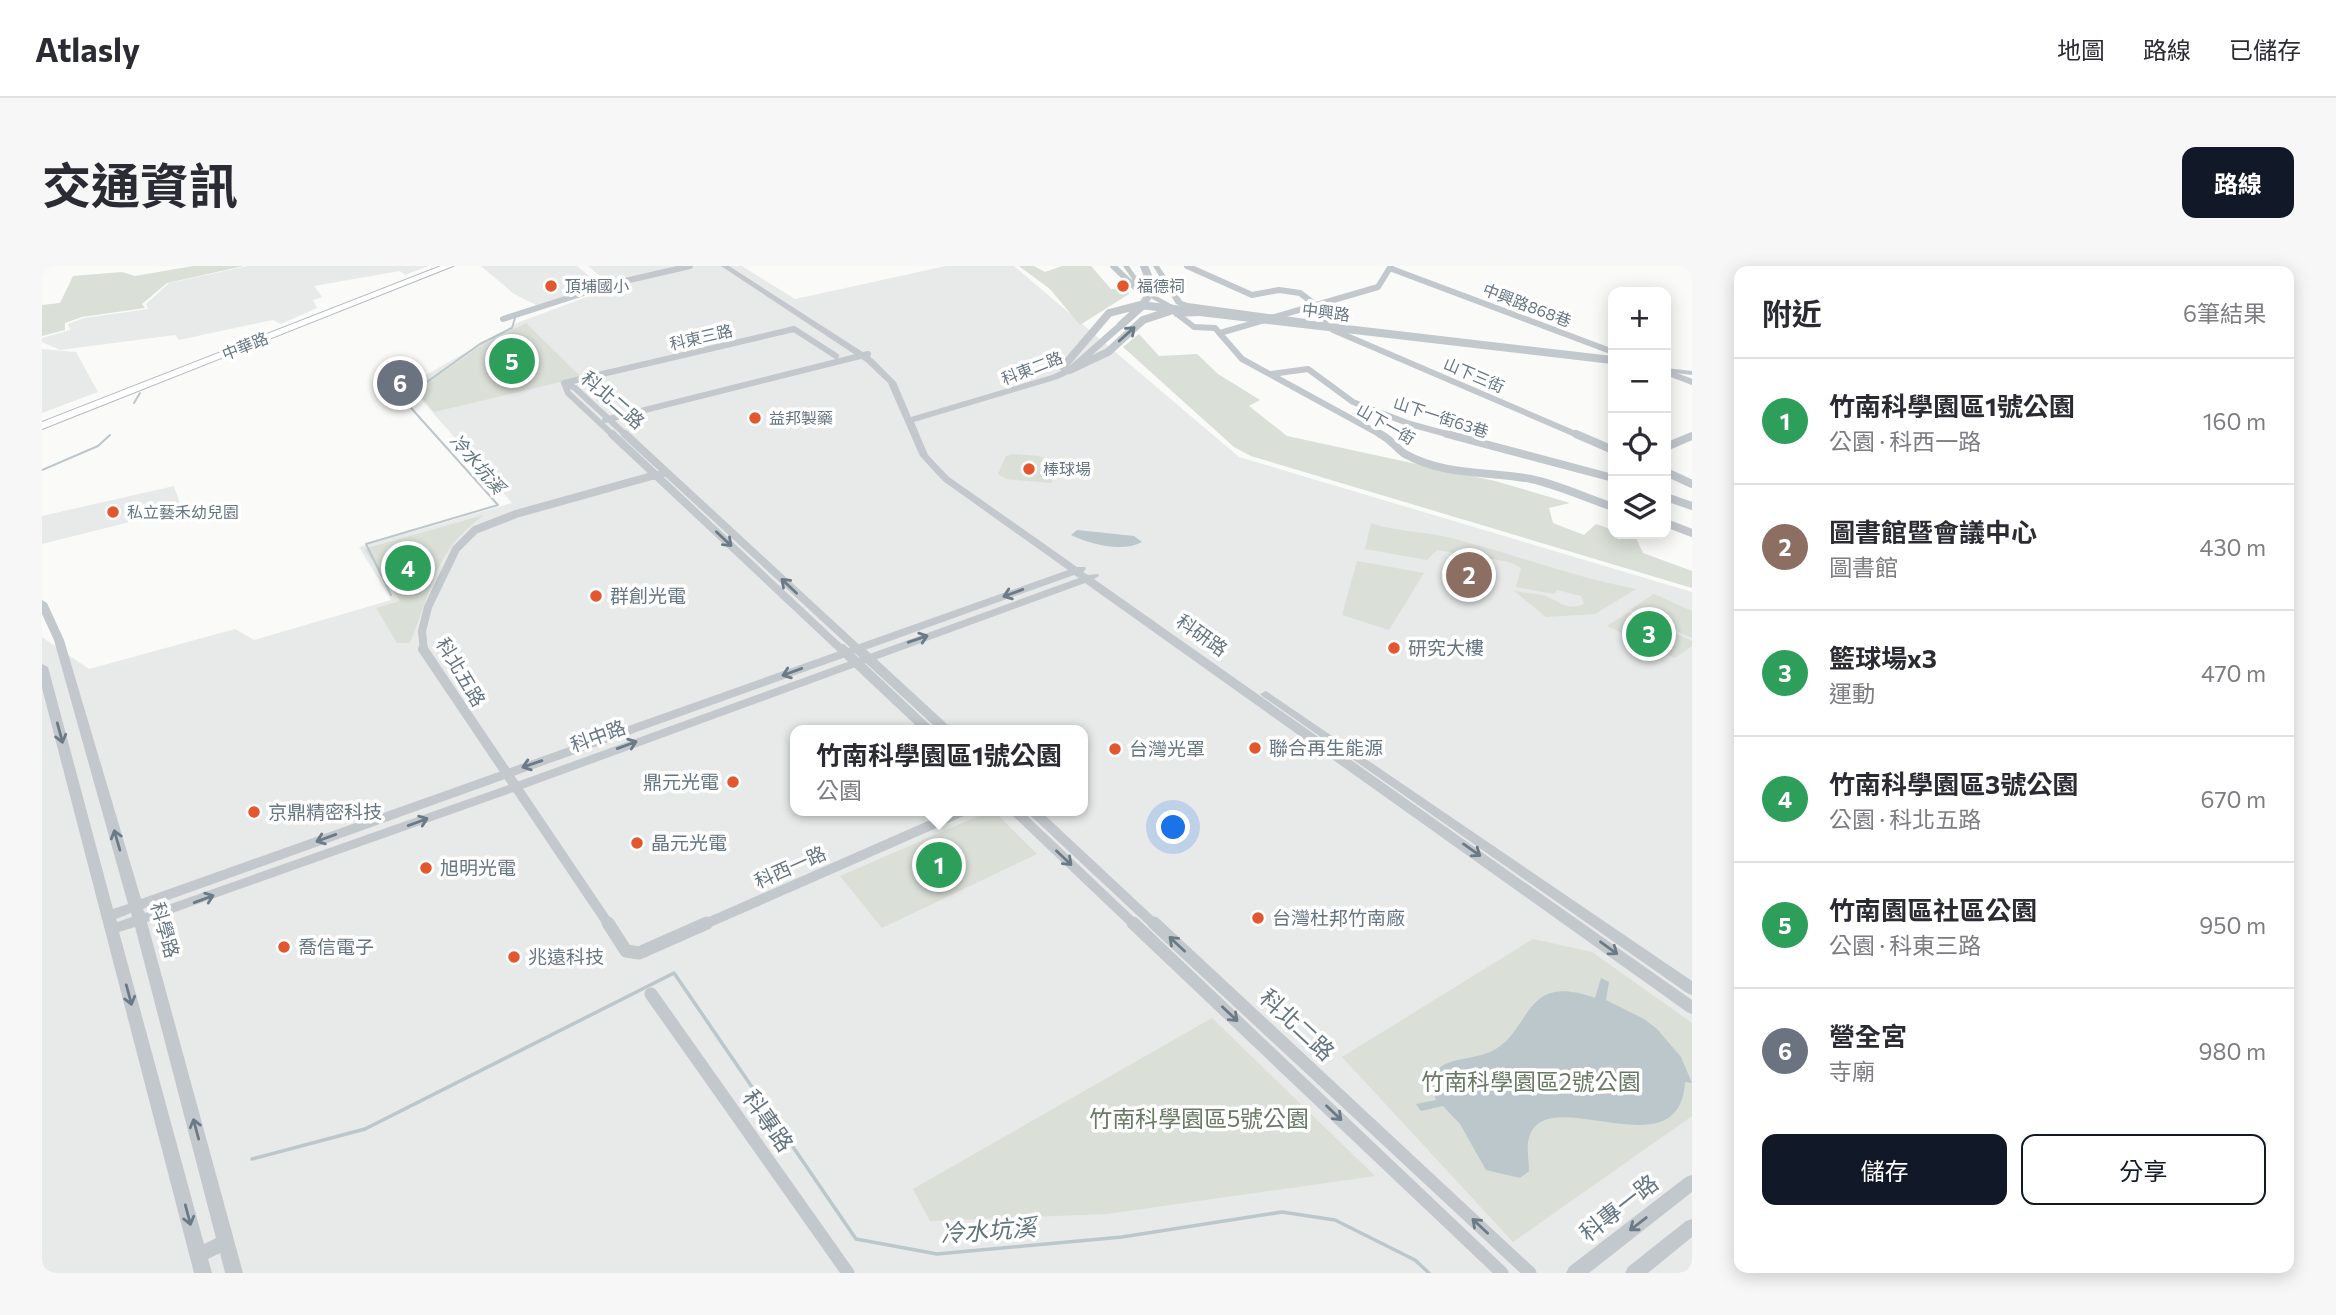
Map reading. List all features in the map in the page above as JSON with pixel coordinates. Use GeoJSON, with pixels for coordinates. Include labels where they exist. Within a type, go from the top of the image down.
{"type":"FeatureCollection","features":[{"type":"Feature","properties":{"kind":"main road","name":"中華路"},"geometry":{"type":"LineString","coordinates":[[81,409],[439,266]]}},
{"type":"Feature","properties":{"kind":"main road","name":"中華路"},"geometry":{"type":"LineString","coordinates":[[42,424],[449,266]]}},
{"type":"Feature","properties":{"kind":"street"},"geometry":{"type":"LineString","coordinates":[[503,319],[609,285],[690,266]]}},
{"type":"Feature","properties":{"kind":"street"},"geometry":{"type":"LineString","coordinates":[[609,285],[695,266]]}},
{"type":"Feature","properties":{"kind":"street","name":"科研路"},"geometry":{"type":"LineString","coordinates":[[724,266],[862,353]]}},
{"type":"Feature","properties":{"kind":"street","name":"科研路"},"geometry":{"type":"LineString","coordinates":[[734,266],[900,381],[911,417],[933,455],[954,476],[1692,1008]]}},
{"type":"Feature","properties":{"kind":"street"},"geometry":{"type":"LineString","coordinates":[[1113,266],[1135,288],[1159,299],[1194,327],[1212,327],[1220,333],[1378,287],[1392,267]]}},
{"type":"Feature","properties":{"kind":"street"},"geometry":{"type":"LineString","coordinates":[[1126,266],[1135,279],[1135,288]]}},
{"type":"Feature","properties":{"kind":"street","name":"科東二路"},"geometry":{"type":"LineString","coordinates":[[1118,324],[1138,301],[1144,288],[1136,266]]}},
{"type":"Feature","properties":{"kind":"street","name":"科東二路"},"geometry":{"type":"LineString","coordinates":[[911,417],[1026,385],[1067,369],[1142,306],[1153,288],[1143,266]]}},
{"type":"Feature","properties":{"kind":"street"},"geometry":{"type":"LineString","coordinates":[[1156,266],[1177,300],[1175,313]]}},
{"type":"Feature","properties":{"kind":"street"},"geometry":{"type":"LineString","coordinates":[[1187,266],[1252,295],[1286,291],[1305,296],[1317,304],[1330,327]]}},
{"type":"Feature","properties":{"kind":"street","name":"中興路868巷"},"geometry":{"type":"LineString","coordinates":[[1392,267],[1608,357]]}},
{"type":"Feature","properties":{"kind":"street"},"geometry":{"type":"LineString","coordinates":[[1159,299],[1177,300]]}},
{"type":"Feature","properties":{"kind":"street","name":"中興路"},"geometry":{"type":"LineString","coordinates":[[1177,300],[1330,327],[1523,352]]}},
{"type":"Feature","properties":{"kind":"street","name":"中興路"},"geometry":{"type":"LineString","coordinates":[[1067,369],[1110,313],[1140,305],[1608,358]]}},
{"type":"Feature","properties":{"kind":"street","name":"中興路"},"geometry":{"type":"LineString","coordinates":[[1067,369],[1108,352],[1143,320],[1170,311],[1523,352],[1608,359]]}},
{"type":"Feature","properties":{"kind":"street","name":"中興路"},"geometry":{"type":"LineString","coordinates":[[1175,313],[1330,327],[1608,358]]}},
{"type":"Feature","properties":{"kind":"street","name":"山下三街"},"geometry":{"type":"LineString","coordinates":[[1330,327],[1608,448]]}},
{"type":"Feature","properties":{"kind":"street","name":"科東三路"},"geometry":{"type":"LineString","coordinates":[[565,383],[794,329],[836,356]]}},
{"type":"Feature","properties":{"kind":"street","name":"山下一街"},"geometry":{"type":"LineString","coordinates":[[1220,333],[1242,359],[1395,442],[1403,453],[1468,474],[1500,474],[1534,480],[1608,505]]}},
{"type":"Feature","properties":{"kind":"street"},"geometry":{"type":"LineString","coordinates":[[601,418],[836,356],[862,353]]}},
{"type":"Feature","properties":{"kind":"street"},"geometry":{"type":"LineString","coordinates":[[601,418],[862,353]]}},
{"type":"Feature","properties":{"kind":"street","name":"山下一街63巷"},"geometry":{"type":"LineString","coordinates":[[1271,374],[1308,369],[1353,402],[1410,424],[1608,477]]}},
{"type":"Feature","properties":{"kind":"street"},"geometry":{"type":"LineString","coordinates":[[1671,370],[1692,372]]}},
{"type":"Feature","properties":{"kind":"street"},"geometry":{"type":"LineString","coordinates":[[1671,372],[1692,382]]}},
{"type":"Feature","properties":{"kind":"street","name":"科北二路"},"geometry":{"type":"LineString","coordinates":[[565,383],[566,390],[666,472],[855,655],[923,725]]}},
{"type":"Feature","properties":{"kind":"street","name":"科北二路"},"geometry":{"type":"LineString","coordinates":[[601,418],[656,475],[855,655],[940,725]]}},
{"type":"Feature","properties":{"kind":"street"},"geometry":{"type":"LineString","coordinates":[[1671,445],[1692,436]]}},
{"type":"Feature","properties":{"kind":"street"},"geometry":{"type":"LineString","coordinates":[[1598,475],[1608,471]]}},
{"type":"Feature","properties":{"kind":"street","name":"科北五路"},"geometry":{"type":"LineString","coordinates":[[631,954],[626,951],[421,646],[428,607],[456,549],[475,530],[500,519],[666,472]]}},
{"type":"Feature","properties":{"kind":"street"},"geometry":{"type":"LineString","coordinates":[[1671,474],[1692,484]]}},
{"type":"Feature","properties":{"kind":"street"},"geometry":{"type":"LineString","coordinates":[[1671,499],[1692,506]]}},
{"type":"Feature","properties":{"kind":"street"},"geometry":{"type":"LineString","coordinates":[[1671,525],[1692,533]]}},
{"type":"Feature","properties":{"kind":"street","name":"科研路"},"geometry":{"type":"LineString","coordinates":[[1086,573],[1692,989]]}},
{"type":"Feature","properties":{"kind":"street","name":"科中路"},"geometry":{"type":"LineString","coordinates":[[138,914],[506,773],[855,655],[1086,573]]}},
{"type":"Feature","properties":{"kind":"street","name":"科學路"},"geometry":{"type":"LineString","coordinates":[[42,603],[60,640],[138,914],[234,1273]]}},
{"type":"Feature","properties":{"kind":"street","name":"科中路"},"geometry":{"type":"LineString","coordinates":[[111,922],[517,786],[855,655]]}},
{"type":"Feature","properties":{"kind":"street"},"geometry":{"type":"LineString","coordinates":[[42,667],[203,1273]]}},
{"type":"Feature","properties":{"kind":"street","name":"科西一路"},"geometry":{"type":"LineString","coordinates":[[631,954],[639,953],[952,816]]}},
{"type":"Feature","properties":{"kind":"street","name":"科北二路"},"geometry":{"type":"LineString","coordinates":[[1020,816],[1503,1273]]}},
{"type":"Feature","properties":{"kind":"street","name":"科北二路"},"geometry":{"type":"LineString","coordinates":[[1038,816],[1530,1273]]}},
{"type":"Feature","properties":{"kind":"street","name":"科專路"},"geometry":{"type":"LineString","coordinates":[[651,995],[848,1273]]}},
{"type":"Feature","properties":{"kind":"street","name":"科專一路"},"geometry":{"type":"LineString","coordinates":[[1575,1273],[1692,1182]]}},
{"type":"Feature","properties":{"kind":"street"},"geometry":{"type":"LineString","coordinates":[[1634,1273],[1692,1227]]}},
{"type":"Feature","properties":{"kind":"street"},"geometry":{"type":"LineString","coordinates":[[198,1255],[226,1242]]}},
{"type":"Feature","properties":{"kind":"shaded area"},"geometry":{"type":"Polygon","coordinates":[[[248,266],[428,266],[405,275],[400,271],[314,286],[322,297],[313,300],[317,308],[281,324],[273,320],[179,340],[175,335],[60,350],[42,342],[42,338],[70,330],[68,324],[84,318],[148,309],[146,304],[169,283],[248,266]]]}},
{"type":"Feature","properties":{"kind":"shaded area","name":"頂埔國小"},"geometry":{"type":"Polygon","coordinates":[[[481,266],[577,266],[599,284],[538,306],[514,294],[481,266]]]}},
{"type":"Feature","properties":{"kind":"shaded area"},"geometry":{"type":"Polygon","coordinates":[[[588,266],[742,266],[795,299],[946,266],[1014,266],[1239,457],[1692,592],[1692,1273],[42,1273],[42,637],[89,669],[235,629],[254,640],[391,600],[359,547],[512,503],[419,397],[419,379],[517,323],[613,287],[588,266]]]}},
{"type":"Feature","properties":{"kind":"shaded area"},"geometry":{"type":"Polygon","coordinates":[[[42,349],[76,352],[98,392],[42,413],[42,349]]]}},
{"type":"Feature","properties":{"kind":"shaded area","name":"私立藝禾幼兒園"},"geometry":{"type":"Polygon","coordinates":[[[174,486],[182,509],[42,544],[42,516],[174,486]]]}},
{"type":"Feature","properties":{"kind":"shaded area"},"geometry":{"type":"Polygon","coordinates":[[[1077,530],[1134,536],[1142,542],[1125,547],[1106,546],[1071,535],[1077,530]]]}},
{"type":"Feature","properties":{"kind":"shaded area"},"geometry":{"type":"Polygon","coordinates":[[[1601,978],[1609,982],[1606,1000],[1644,1019],[1657,1029],[1681,1057],[1692,1083],[1685,1082],[1678,1109],[1661,1122],[1638,1125],[1559,1117],[1540,1122],[1528,1142],[1529,1171],[1520,1178],[1486,1170],[1460,1124],[1443,1106],[1421,1111],[1416,1104],[1436,1100],[1433,1085],[1440,1067],[1490,1052],[1504,1043],[1541,998],[1553,992],[1571,992],[1595,998],[1601,978]]]}},
{"type":"Feature","properties":{"kind":"green space"},"geometry":{"type":"Polygon","coordinates":[[[193,266],[244,266],[167,283],[142,304],[145,308],[82,317],[65,323],[65,330],[42,336],[42,305],[60,303],[73,276],[122,272],[135,276],[193,266]]]}},
{"type":"Feature","properties":{"kind":"green space"},"geometry":{"type":"Polygon","coordinates":[[[1019,266],[1034,266],[1045,272],[1062,266],[1091,266],[1111,289],[1127,289],[1129,294],[1080,325],[1050,289],[1019,266]]]}},
{"type":"Feature","properties":{"kind":"green space"},"geometry":{"type":"Polygon","coordinates":[[[526,323],[581,377],[434,412],[423,399],[421,387],[482,345],[526,323]]]}},
{"type":"Feature","properties":{"kind":"green space"},"geometry":{"type":"Polygon","coordinates":[[[1139,334],[1159,356],[1197,354],[1218,374],[1260,400],[1249,406],[1287,436],[1495,481],[1570,503],[1549,508],[1553,523],[1584,535],[1596,524],[1608,528],[1608,539],[1636,539],[1643,553],[1692,571],[1692,588],[1251,456],[1234,447],[1123,347],[1139,334]]]}},
{"type":"Feature","properties":{"kind":"green space","name":"棒球場"},"geometry":{"type":"Polygon","coordinates":[[[1006,456],[1039,456],[1058,467],[1051,483],[1006,479],[998,474],[1006,456]]]}},
{"type":"Feature","properties":{"kind":"green space"},"geometry":{"type":"Polygon","coordinates":[[[484,515],[467,529],[444,558],[410,643],[397,643],[376,608],[400,601],[364,549],[484,515]]]}},
{"type":"Feature","properties":{"kind":"green space"},"geometry":{"type":"Polygon","coordinates":[[[1371,523],[1455,539],[1636,589],[1595,614],[1546,617],[1514,591],[1544,596],[1569,606],[1584,604],[1581,596],[1557,590],[1554,594],[1516,587],[1521,568],[1510,562],[1437,550],[1427,560],[1365,549],[1371,523]]]}},
{"type":"Feature","properties":{"kind":"green space"},"geometry":{"type":"Polygon","coordinates":[[[1357,561],[1424,573],[1389,630],[1342,615],[1357,561]]]}},
{"type":"Feature","properties":{"kind":"green space"},"geometry":{"type":"Polygon","coordinates":[[[1654,594],[1692,611],[1692,638],[1630,610],[1654,594]]]}},
{"type":"Feature","properties":{"kind":"green space"},"geometry":{"type":"Polygon","coordinates":[[[1629,612],[1692,641],[1692,646],[1675,658],[1607,626],[1629,612]]]}},
{"type":"Feature","properties":{"kind":"green space"},"geometry":{"type":"Polygon","coordinates":[[[978,816],[999,816],[1037,854],[882,928],[840,876],[978,816]]]}},
{"type":"Feature","properties":{"kind":"green space","name":"竹南科學園區2號公園"},"geometry":{"type":"Polygon","coordinates":[[[1533,939],[1592,952],[1692,1023],[1692,1116],[1513,1242],[1342,1057],[1533,939]]]}},
{"type":"Feature","properties":{"kind":"green space","name":"竹南科學園區5號公園"},"geometry":{"type":"Polygon","coordinates":[[[1212,1018],[1375,1176],[1107,1214],[930,1221],[913,1189],[1212,1018]]]}},
{"type":"Feature","properties":{"kind":"waterway"},"geometry":{"type":"LineString","coordinates":[[1688,266],[1692,268]]}},
{"type":"Feature","properties":{"kind":"waterway","name":"冷水坑溪"},"geometry":{"type":"LineString","coordinates":[[391,595],[366,544],[498,505],[403,399],[480,344],[512,328],[515,318]]}},
{"type":"Feature","properties":{"kind":"waterway"},"geometry":{"type":"LineString","coordinates":[[134,403],[140,393]]}},
{"type":"Feature","properties":{"kind":"waterway"},"geometry":{"type":"LineString","coordinates":[[42,470],[98,446],[110,435]]}},
{"type":"Feature","properties":{"kind":"waterway","name":"冷水坑溪"},"geometry":{"type":"LineString","coordinates":[[252,1159],[365,1129],[674,973],[856,1239],[937,1254],[1122,1237],[1282,1212],[1335,1220],[1415,1260],[1429,1273]]}},
{"type":"Feature","properties":{"kind":"place","name":"頂埔國小"},"geometry":{"type":"Point","coordinates":[551,286]}},
{"type":"Feature","properties":{"kind":"place","name":"福德祠"},"geometry":{"type":"Point","coordinates":[1123,286]}},
{"type":"Feature","properties":{"kind":"place","name":"竹南園區社區公園"},"geometry":{"type":"Point","coordinates":[512,361]}},
{"type":"Feature","properties":{"kind":"place","name":"營全宮"},"geometry":{"type":"Point","coordinates":[400,383]}},
{"type":"Feature","properties":{"kind":"place","name":"益邦製藥"},"geometry":{"type":"Point","coordinates":[755,418]}},
{"type":"Feature","properties":{"kind":"place","name":"棒球場"},"geometry":{"type":"Point","coordinates":[1029,469]}},
{"type":"Feature","properties":{"kind":"place","name":"私立藝禾幼兒園"},"geometry":{"type":"Point","coordinates":[113,512]}},
{"type":"Feature","properties":{"kind":"place","name":"竹南科學園區3號公園"},"geometry":{"type":"Point","coordinates":[408,568]}},
{"type":"Feature","properties":{"kind":"place","name":"圖書館暨會議中心"},"geometry":{"type":"Point","coordinates":[1469,575]}},
{"type":"Feature","properties":{"kind":"place","name":"群創光電"},"geometry":{"type":"Point","coordinates":[596,596]}},
{"type":"Feature","properties":{"kind":"place","name":"籃球場x3"},"geometry":{"type":"Point","coordinates":[1649,634]}},
{"type":"Feature","properties":{"kind":"place","name":"研究大樓"},"geometry":{"type":"Point","coordinates":[1394,648]}},
{"type":"Feature","properties":{"kind":"place","name":"聯合再生能源"},"geometry":{"type":"Point","coordinates":[1255,748]}},
{"type":"Feature","properties":{"kind":"place","name":"台灣光罩"},"geometry":{"type":"Point","coordinates":[1115,749]}},
{"type":"Feature","properties":{"kind":"place","name":"鼎元光電"},"geometry":{"type":"Point","coordinates":[733,782]}},
{"type":"Feature","properties":{"kind":"place","name":"京鼎精密科技"},"geometry":{"type":"Point","coordinates":[254,812]}},
{"type":"Feature","properties":{"kind":"place","name":"晶元光電"},"geometry":{"type":"Point","coordinates":[637,843]}},
{"type":"Feature","properties":{"kind":"place","name":"竹南科學園區1號公園"},"geometry":{"type":"Point","coordinates":[939,865]}},
{"type":"Feature","properties":{"kind":"place","name":"旭明光電"},"geometry":{"type":"Point","coordinates":[426,868]}},
{"type":"Feature","properties":{"kind":"place","name":"台灣杜邦竹南廠"},"geometry":{"type":"Point","coordinates":[1258,918]}},
{"type":"Feature","properties":{"kind":"place","name":"喬信電子"},"geometry":{"type":"Point","coordinates":[284,947]}},
{"type":"Feature","properties":{"kind":"place","name":"兆遠科技"},"geometry":{"type":"Point","coordinates":[514,957]}}]}
